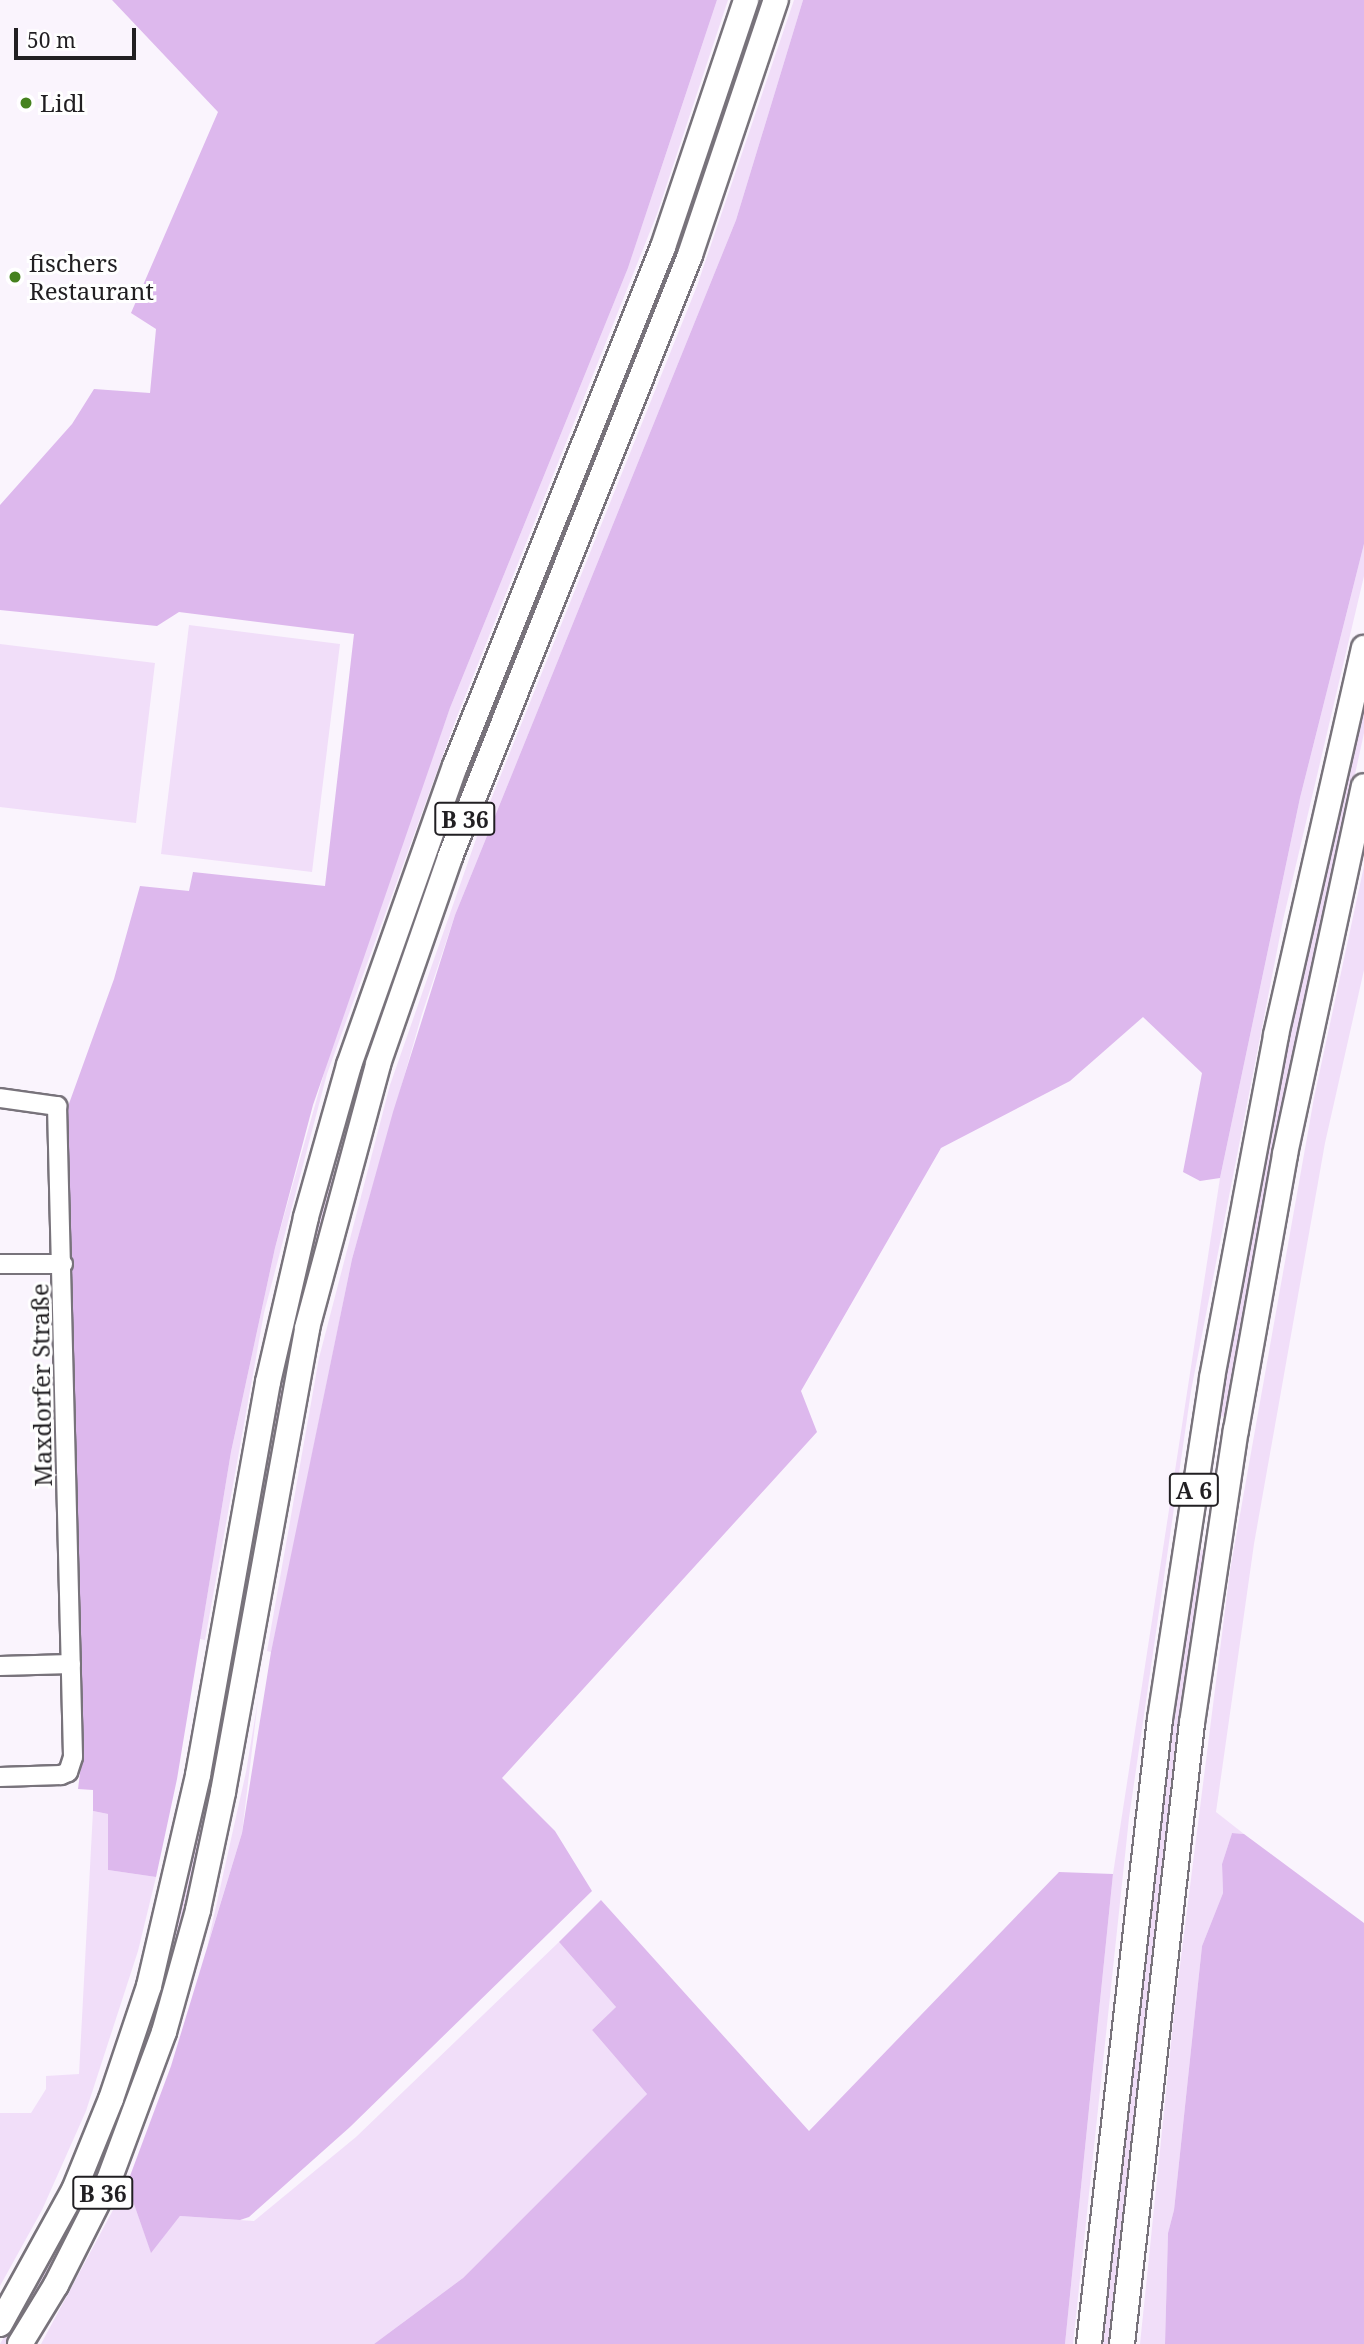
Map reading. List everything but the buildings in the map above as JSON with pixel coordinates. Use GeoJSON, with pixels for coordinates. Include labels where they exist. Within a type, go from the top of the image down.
{"type":"FeatureCollection","features":[{"type":"Feature","properties":{"kind":"highway","name":"B 36"},"geometry":{"type":"LineString","coordinates":[[0,2324],[74,2190],[145,1999],[174,1891],[218,1668],[268,1382],[306,1217],[349,1065],[455,766],[663,247],[746,0]]}},
{"type":"Feature","properties":{"kind":"highway","name":"B 36"},"geometry":{"type":"LineString","coordinates":[[20,2344],[56,2286],[109,2180],[155,2060],[198,1910],[245,1673],[307,1328],[378,1064],[450,857],[686,266],[776,0]]}},
{"type":"Feature","properties":{"kind":"highway","name":"A 6"},"geometry":{"type":"LineString","coordinates":[[1089,2344],[1160,1719],[1212,1378],[1279,1022],[1364,648]]}},
{"type":"Feature","properties":{"kind":"highway","name":"A 6"},"geometry":{"type":"LineString","coordinates":[[1122,2344],[1176,1858],[1234,1443],[1285,1154],[1364,786]]}},
{"type":"Feature","properties":{"kind":"street","name":"Maxdorfer Straße"},"geometry":{"type":"LineString","coordinates":[[0,1098],[57,1106],[63,1264],[73,1757],[68,1772],[0,1777]]}},
{"type":"Feature","properties":{"kind":"street"},"geometry":{"type":"LineString","coordinates":[[0,1264],[63,1264]]}},
{"type":"Feature","properties":{"kind":"street"},"geometry":{"type":"LineString","coordinates":[[0,1665],[71,1664]]}},
{"type":"Feature","properties":{"kind":"shaded area"},"geometry":{"type":"Polygon","coordinates":[[[112,0],[717,0],[628,268],[450,708],[313,1105],[275,1248],[231,1452],[177,1779],[156,1877],[108,1870],[108,1814],[93,1811],[93,1790],[78,1789],[82,1757],[72,1643],[66,1112],[114,979],[140,886],[189,891],[193,872],[325,886],[354,634],[179,612],[157,626],[0,610],[0,505],[72,424],[94,389],[150,393],[156,329],[131,313],[218,112],[112,0]]]}},
{"type":"Feature","properties":{"kind":"shaded area"},"geometry":{"type":"Polygon","coordinates":[[[717,0],[728,0],[657,214],[456,719],[327,1074],[264,1313],[205,1640],[200,1639],[231,1452],[275,1248],[340,1016],[450,708],[628,268],[717,0]]]}},
{"type":"Feature","properties":{"kind":"shaded area"},"geometry":{"type":"Polygon","coordinates":[[[758,0],[765,0],[667,288],[575,513],[570,511],[698,186],[758,0]]]}},
{"type":"Feature","properties":{"kind":"shaded area"},"geometry":{"type":"Polygon","coordinates":[[[794,0],[803,0],[736,220],[455,915],[422,1014],[352,1259],[281,1607],[271,1652],[267,1651],[319,1358],[390,1085],[482,822],[697,286],[794,0]]]}},
{"type":"Feature","properties":{"kind":"shaded area"},"geometry":{"type":"Polygon","coordinates":[[[803,0],[1364,0],[1364,544],[1300,798],[1220,1178],[1200,1181],[1183,1172],[1202,1073],[1143,1017],[1070,1081],[941,1148],[801,1391],[817,1432],[502,1778],[555,1831],[592,1891],[350,2127],[249,2217],[240,2220],[180,2216],[151,2253],[127,2184],[171,2066],[242,1833],[271,1652],[352,1259],[393,1112],[455,915],[736,220],[803,0]]]}},
{"type":"Feature","properties":{"kind":"shaded area"},"geometry":{"type":"Polygon","coordinates":[[[1364,544],[1364,576],[1283,920],[1191,1391],[1129,1818],[1073,2344],[1065,2344],[1113,1874],[1220,1178],[1300,798],[1364,544]]]}},
{"type":"Feature","properties":{"kind":"shaded area"},"geometry":{"type":"Polygon","coordinates":[[[189,625],[340,644],[312,872],[161,854],[189,625]]]}},
{"type":"Feature","properties":{"kind":"shaded area"},"geometry":{"type":"Polygon","coordinates":[[[521,636],[525,637],[367,1066],[337,1161],[292,1350],[236,1663],[229,1662],[295,1303],[347,1108],[444,825],[521,636]]]}},
{"type":"Feature","properties":{"kind":"shaded area"},"geometry":{"type":"Polygon","coordinates":[[[0,644],[155,663],[136,823],[0,807],[0,644]]]}},
{"type":"Feature","properties":{"kind":"shaded area"},"geometry":{"type":"Polygon","coordinates":[[[1364,694],[1364,733],[1282,1110],[1226,1418],[1217,1414],[1279,1078],[1364,694]]]}},
{"type":"Feature","properties":{"kind":"shaded area"},"geometry":{"type":"Polygon","coordinates":[[[1364,866],[1364,970],[1325,1143],[1254,1544],[1216,1812],[1244,1834],[1232,1833],[1222,1864],[1223,1893],[1202,1946],[1174,2210],[1168,2233],[1165,2344],[1140,2344],[1175,2005],[1230,1571],[1314,1098],[1364,866]]]}},
{"type":"Feature","properties":{"kind":"shaded area"},"geometry":{"type":"Polygon","coordinates":[[[1201,1550],[1205,1551],[1170,1801],[1111,2344],[1100,2344],[1164,1780],[1182,1646],[1201,1550]]]}},
{"type":"Feature","properties":{"kind":"shaded area"},"geometry":{"type":"Polygon","coordinates":[[[227,1677],[234,1678],[192,1890],[151,2037],[71,2234],[12,2338],[8,2344],[0,2344],[70,2222],[156,2001],[185,1888],[227,1677]]]}},
{"type":"Feature","properties":{"kind":"shaded area"},"geometry":{"type":"Polygon","coordinates":[[[258,1700],[242,1833],[207,1947],[246,1772],[258,1700]]]}},
{"type":"Feature","properties":{"kind":"shaded area"},"geometry":{"type":"Polygon","coordinates":[[[93,1811],[108,1814],[108,1870],[156,1877],[138,1951],[86,2111],[42,2210],[0,2286],[0,2113],[31,2113],[46,2089],[46,2076],[79,2074],[93,1811]]]}},
{"type":"Feature","properties":{"kind":"shaded area"},"geometry":{"type":"Polygon","coordinates":[[[1232,1833],[1244,1834],[1364,1923],[1364,2344],[1165,2344],[1168,2233],[1174,2210],[1202,1946],[1223,1893],[1222,1864],[1232,1833]]]}},
{"type":"Feature","properties":{"kind":"shaded area"},"geometry":{"type":"Polygon","coordinates":[[[1059,1872],[1113,1874],[1065,2344],[374,2344],[463,2278],[647,2094],[592,2030],[616,2007],[559,1942],[601,1900],[809,2131],[1059,1872]]]}},
{"type":"Feature","properties":{"kind":"shaded area"},"geometry":{"type":"Polygon","coordinates":[[[559,1942],[616,2007],[592,2030],[647,2094],[463,2278],[374,2344],[41,2344],[127,2184],[151,2252],[180,2216],[254,2221],[356,2137],[559,1942]]]}},
{"type":"Feature","properties":{"kind":"place","name":"Lidl"},"geometry":{"type":"Point","coordinates":[26,103]}},
{"type":"Feature","properties":{"kind":"place","name":"fischers Restaurant"},"geometry":{"type":"Point","coordinates":[15,277]}}]}
